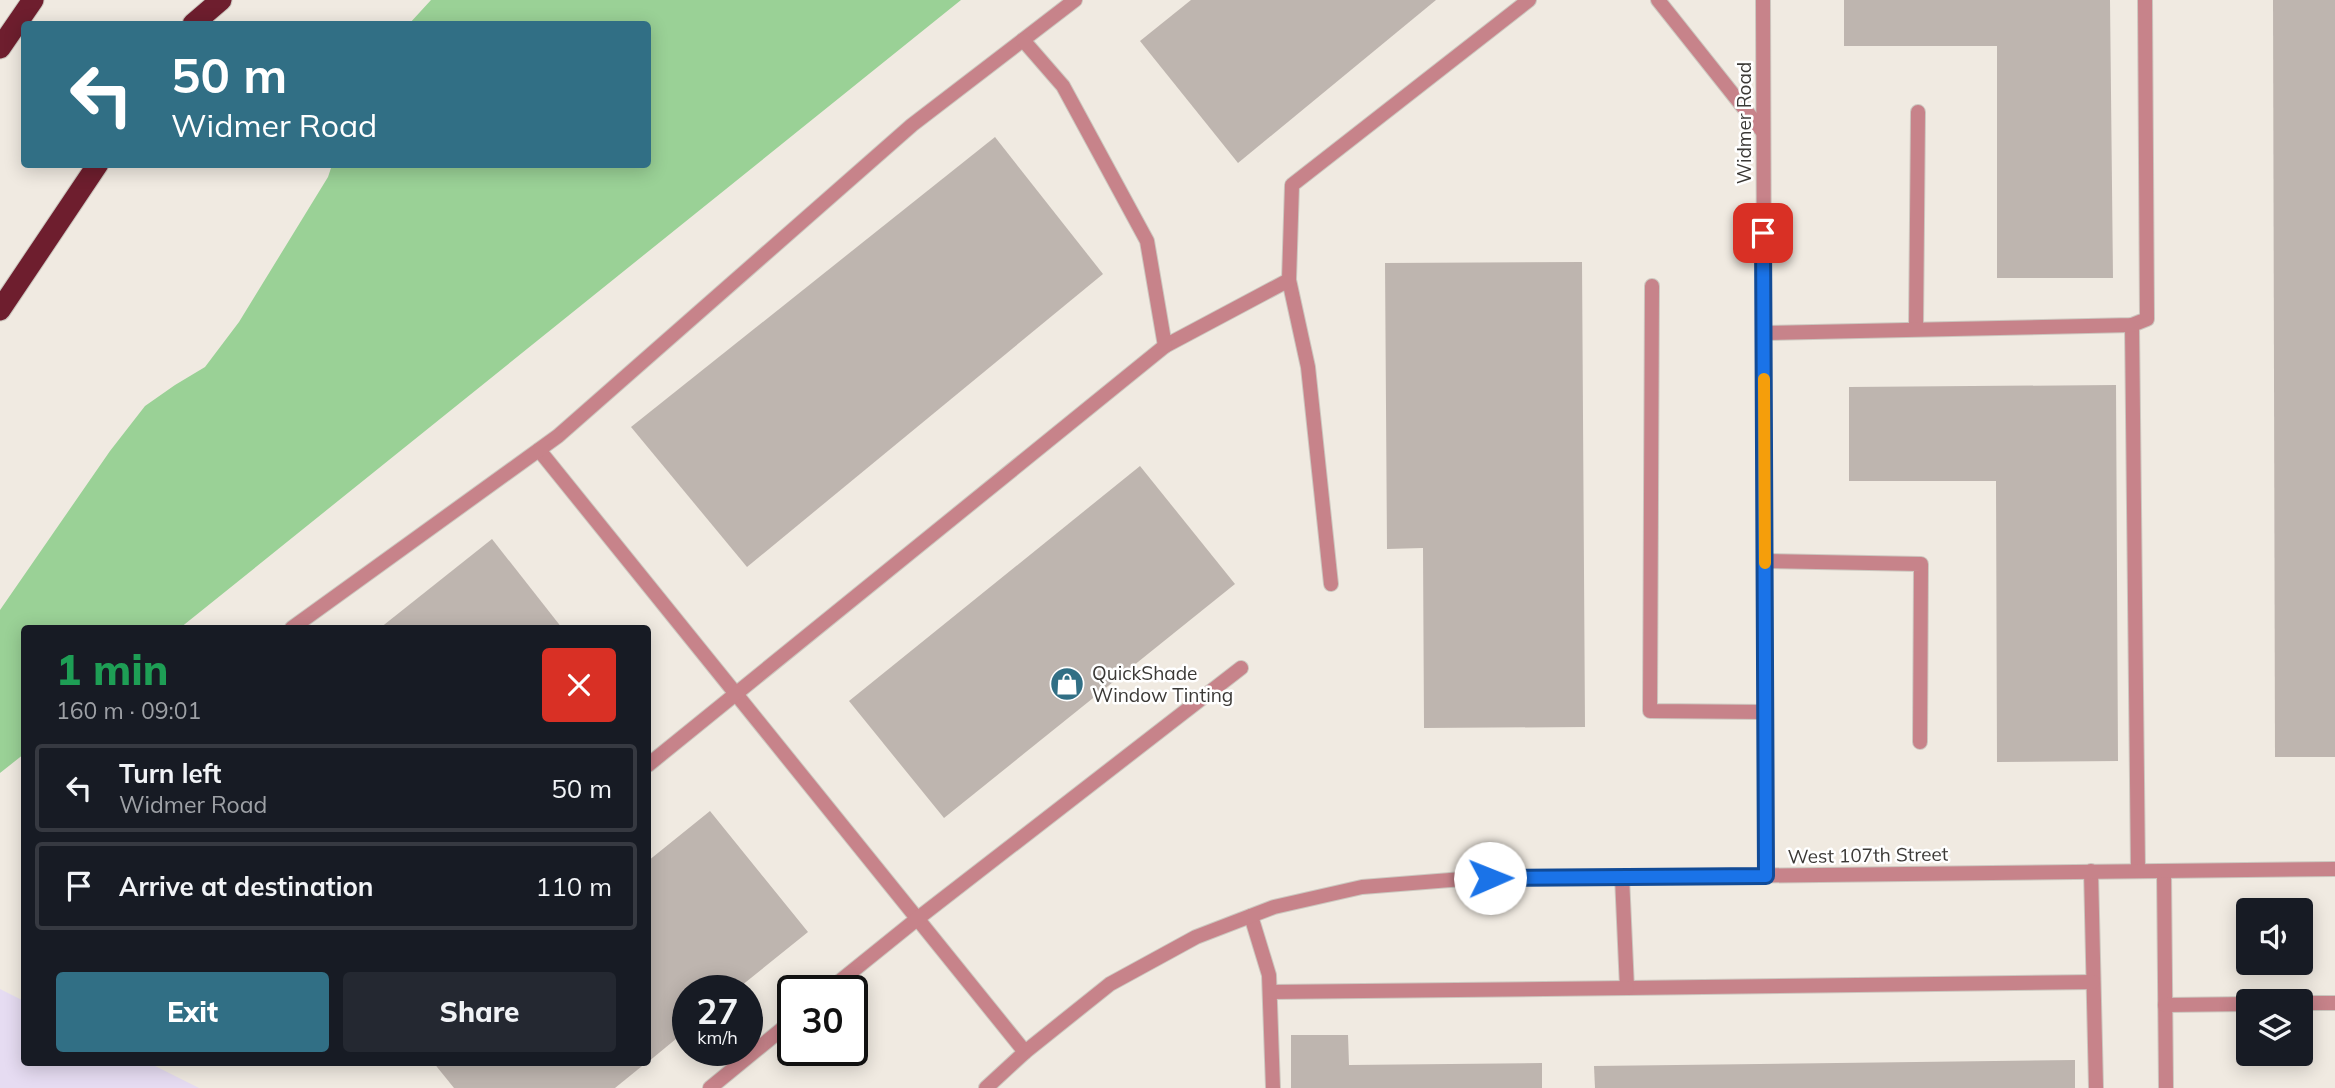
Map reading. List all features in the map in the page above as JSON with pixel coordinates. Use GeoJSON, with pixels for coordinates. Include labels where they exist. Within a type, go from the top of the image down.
{"type":"FeatureCollection","features":[{"type":"Feature","properties":{"kind":"highway"},"geometry":{"type":"LineString","coordinates":[[0,48],[33,0]]}},
{"type":"Feature","properties":{"kind":"highway"},"geometry":{"type":"LineString","coordinates":[[195,21],[209,0]]}},
{"type":"Feature","properties":{"kind":"highway"},"geometry":{"type":"LineString","coordinates":[[196,21],[221,0]]}},
{"type":"Feature","properties":{"kind":"highway"},"geometry":{"type":"LineString","coordinates":[[0,310],[95,168]]}},
{"type":"Feature","properties":{"kind":"street"},"geometry":{"type":"LineString","coordinates":[[296,625],[558,436],[912,125],[1075,0]]}},
{"type":"Feature","properties":{"kind":"street"},"geometry":{"type":"LineString","coordinates":[[1331,584],[1308,367],[1289,280],[1292,185],[1529,0]]}},
{"type":"Feature","properties":{"kind":"street"},"geometry":{"type":"LineString","coordinates":[[1658,0],[1763,132]]}},
{"type":"Feature","properties":{"kind":"street","name":"Widmer Road"},"geometry":{"type":"LineString","coordinates":[[1763,0],[1766,876]]}},
{"type":"Feature","properties":{"kind":"street"},"geometry":{"type":"LineString","coordinates":[[1764,333],[2132,325],[2147,319],[2145,0]]}},
{"type":"Feature","properties":{"kind":"street"},"geometry":{"type":"LineString","coordinates":[[1023,40],[1063,86],[1147,241],[1165,346]]}},
{"type":"Feature","properties":{"kind":"street"},"geometry":{"type":"LineString","coordinates":[[1916,329],[1918,112]]}},
{"type":"Feature","properties":{"kind":"street"},"geometry":{"type":"LineString","coordinates":[[651,763],[1165,346],[1289,280]]}},
{"type":"Feature","properties":{"kind":"street"},"geometry":{"type":"LineString","coordinates":[[1653,286],[1650,711],[1765,712]]}},
{"type":"Feature","properties":{"kind":"street"},"geometry":{"type":"LineString","coordinates":[[2132,325],[2138,871]]}},
{"type":"Feature","properties":{"kind":"street"},"geometry":{"type":"LineString","coordinates":[[539,450],[1025,1052]]}},
{"type":"Feature","properties":{"kind":"street"},"geometry":{"type":"LineString","coordinates":[[1765,561],[1921,564],[1920,743]]}},
{"type":"Feature","properties":{"kind":"street"},"geometry":{"type":"LineString","coordinates":[[847,975],[1241,668]]}},
{"type":"Feature","properties":{"kind":"street","name":"West 107th Street"},"geometry":{"type":"LineString","coordinates":[[986,1088],[1025,1052],[1110,984],[1196,937],[1274,907],[1362,887],[1463,879],[2335,869]]}},
{"type":"Feature","properties":{"kind":"street"},"geometry":{"type":"LineString","coordinates":[[2091,871],[2096,1088]]}},
{"type":"Feature","properties":{"kind":"street"},"geometry":{"type":"LineString","coordinates":[[2164,871],[2166,1088]]}},
{"type":"Feature","properties":{"kind":"street"},"geometry":{"type":"LineString","coordinates":[[1622,877],[1627,988]]}},
{"type":"Feature","properties":{"kind":"street"},"geometry":{"type":"LineString","coordinates":[[1251,916],[1269,975],[1273,1088]]}},
{"type":"Feature","properties":{"kind":"street"},"geometry":{"type":"LineString","coordinates":[[1270,992],[2093,982]]}},
{"type":"Feature","properties":{"kind":"street"},"geometry":{"type":"LineString","coordinates":[[2313,1003],[2335,1003]]}},
{"type":"Feature","properties":{"kind":"street"},"geometry":{"type":"LineString","coordinates":[[2165,1005],[2236,1004]]}},
{"type":"Feature","properties":{"kind":"street"},"geometry":{"type":"LineString","coordinates":[[710,1088],[777,1033]]}},
{"type":"Feature","properties":{"kind":"shaded area"},"geometry":{"type":"Polygon","coordinates":[[[0,989],[21,1000],[21,1066],[155,1066],[199,1088],[0,1088],[0,989]]]}},
{"type":"Feature","properties":{"kind":"green space"},"geometry":{"type":"Polygon","coordinates":[[[431,0],[961,0],[184,625],[21,625],[21,756],[0,773],[0,610],[110,451],[145,406],[205,367],[239,322],[331,168],[651,168],[651,21],[412,21],[431,0]]]}},
{"type":"Feature","properties":{"kind":"building"},"geometry":{"type":"Polygon","coordinates":[[[1191,0],[1436,0],[1238,163],[1140,41],[1191,0]]]}},
{"type":"Feature","properties":{"kind":"building"},"geometry":{"type":"Polygon","coordinates":[[[1844,0],[2110,0],[2113,278],[1997,278],[1997,46],[1844,46],[1844,0]]]}},
{"type":"Feature","properties":{"kind":"building"},"geometry":{"type":"Polygon","coordinates":[[[2273,0],[2335,0],[2335,757],[2275,757],[2273,0]]]}},
{"type":"Feature","properties":{"kind":"building"},"geometry":{"type":"Polygon","coordinates":[[[995,137],[1103,274],[747,567],[631,427],[995,137]]]}},
{"type":"Feature","properties":{"kind":"building"},"geometry":{"type":"Polygon","coordinates":[[[1582,262],[1585,727],[1424,728],[1423,548],[1387,549],[1385,263],[1582,262]]]}},
{"type":"Feature","properties":{"kind":"building"},"geometry":{"type":"Polygon","coordinates":[[[2116,385],[2118,761],[1997,762],[1996,481],[1849,481],[1849,387],[2116,385]]]}},
{"type":"Feature","properties":{"kind":"building"},"geometry":{"type":"Polygon","coordinates":[[[1140,466],[1235,584],[944,818],[849,701],[1140,466]]]}},
{"type":"Feature","properties":{"kind":"building"},"geometry":{"type":"Polygon","coordinates":[[[492,539],[560,625],[384,625],[492,539]]]}},
{"type":"Feature","properties":{"kind":"building"},"geometry":{"type":"Polygon","coordinates":[[[710,811],[808,932],[755,975],[672,975],[672,1042],[651,1060],[651,859],[710,811]]]}},
{"type":"Feature","properties":{"kind":"building"},"geometry":{"type":"Polygon","coordinates":[[[1291,1035],[1348,1035],[1349,1065],[1542,1063],[1542,1088],[1291,1088],[1291,1035]]]}},
{"type":"Feature","properties":{"kind":"building"},"geometry":{"type":"Polygon","coordinates":[[[2075,1060],[2075,1088],[1595,1088],[1594,1066],[2075,1060]]]}},
{"type":"Feature","properties":{"kind":"building"},"geometry":{"type":"Polygon","coordinates":[[[436,1066],[642,1066],[615,1088],[454,1088],[436,1066]]]}},
{"type":"Feature","properties":{"kind":"slow traffic"},"geometry":{"type":"LineString","coordinates":[[1764,379],[1765,563]]}},
{"type":"Feature","properties":{"kind":"place","name":"QuickShade Window Tinting"},"geometry":{"type":"Point","coordinates":[1067,684]}},
{"type":"Feature","properties":{"kind":"route"},"geometry":{"type":"LineString","coordinates":[[1490,878],[1766,876],[1763,233]]}}]}
